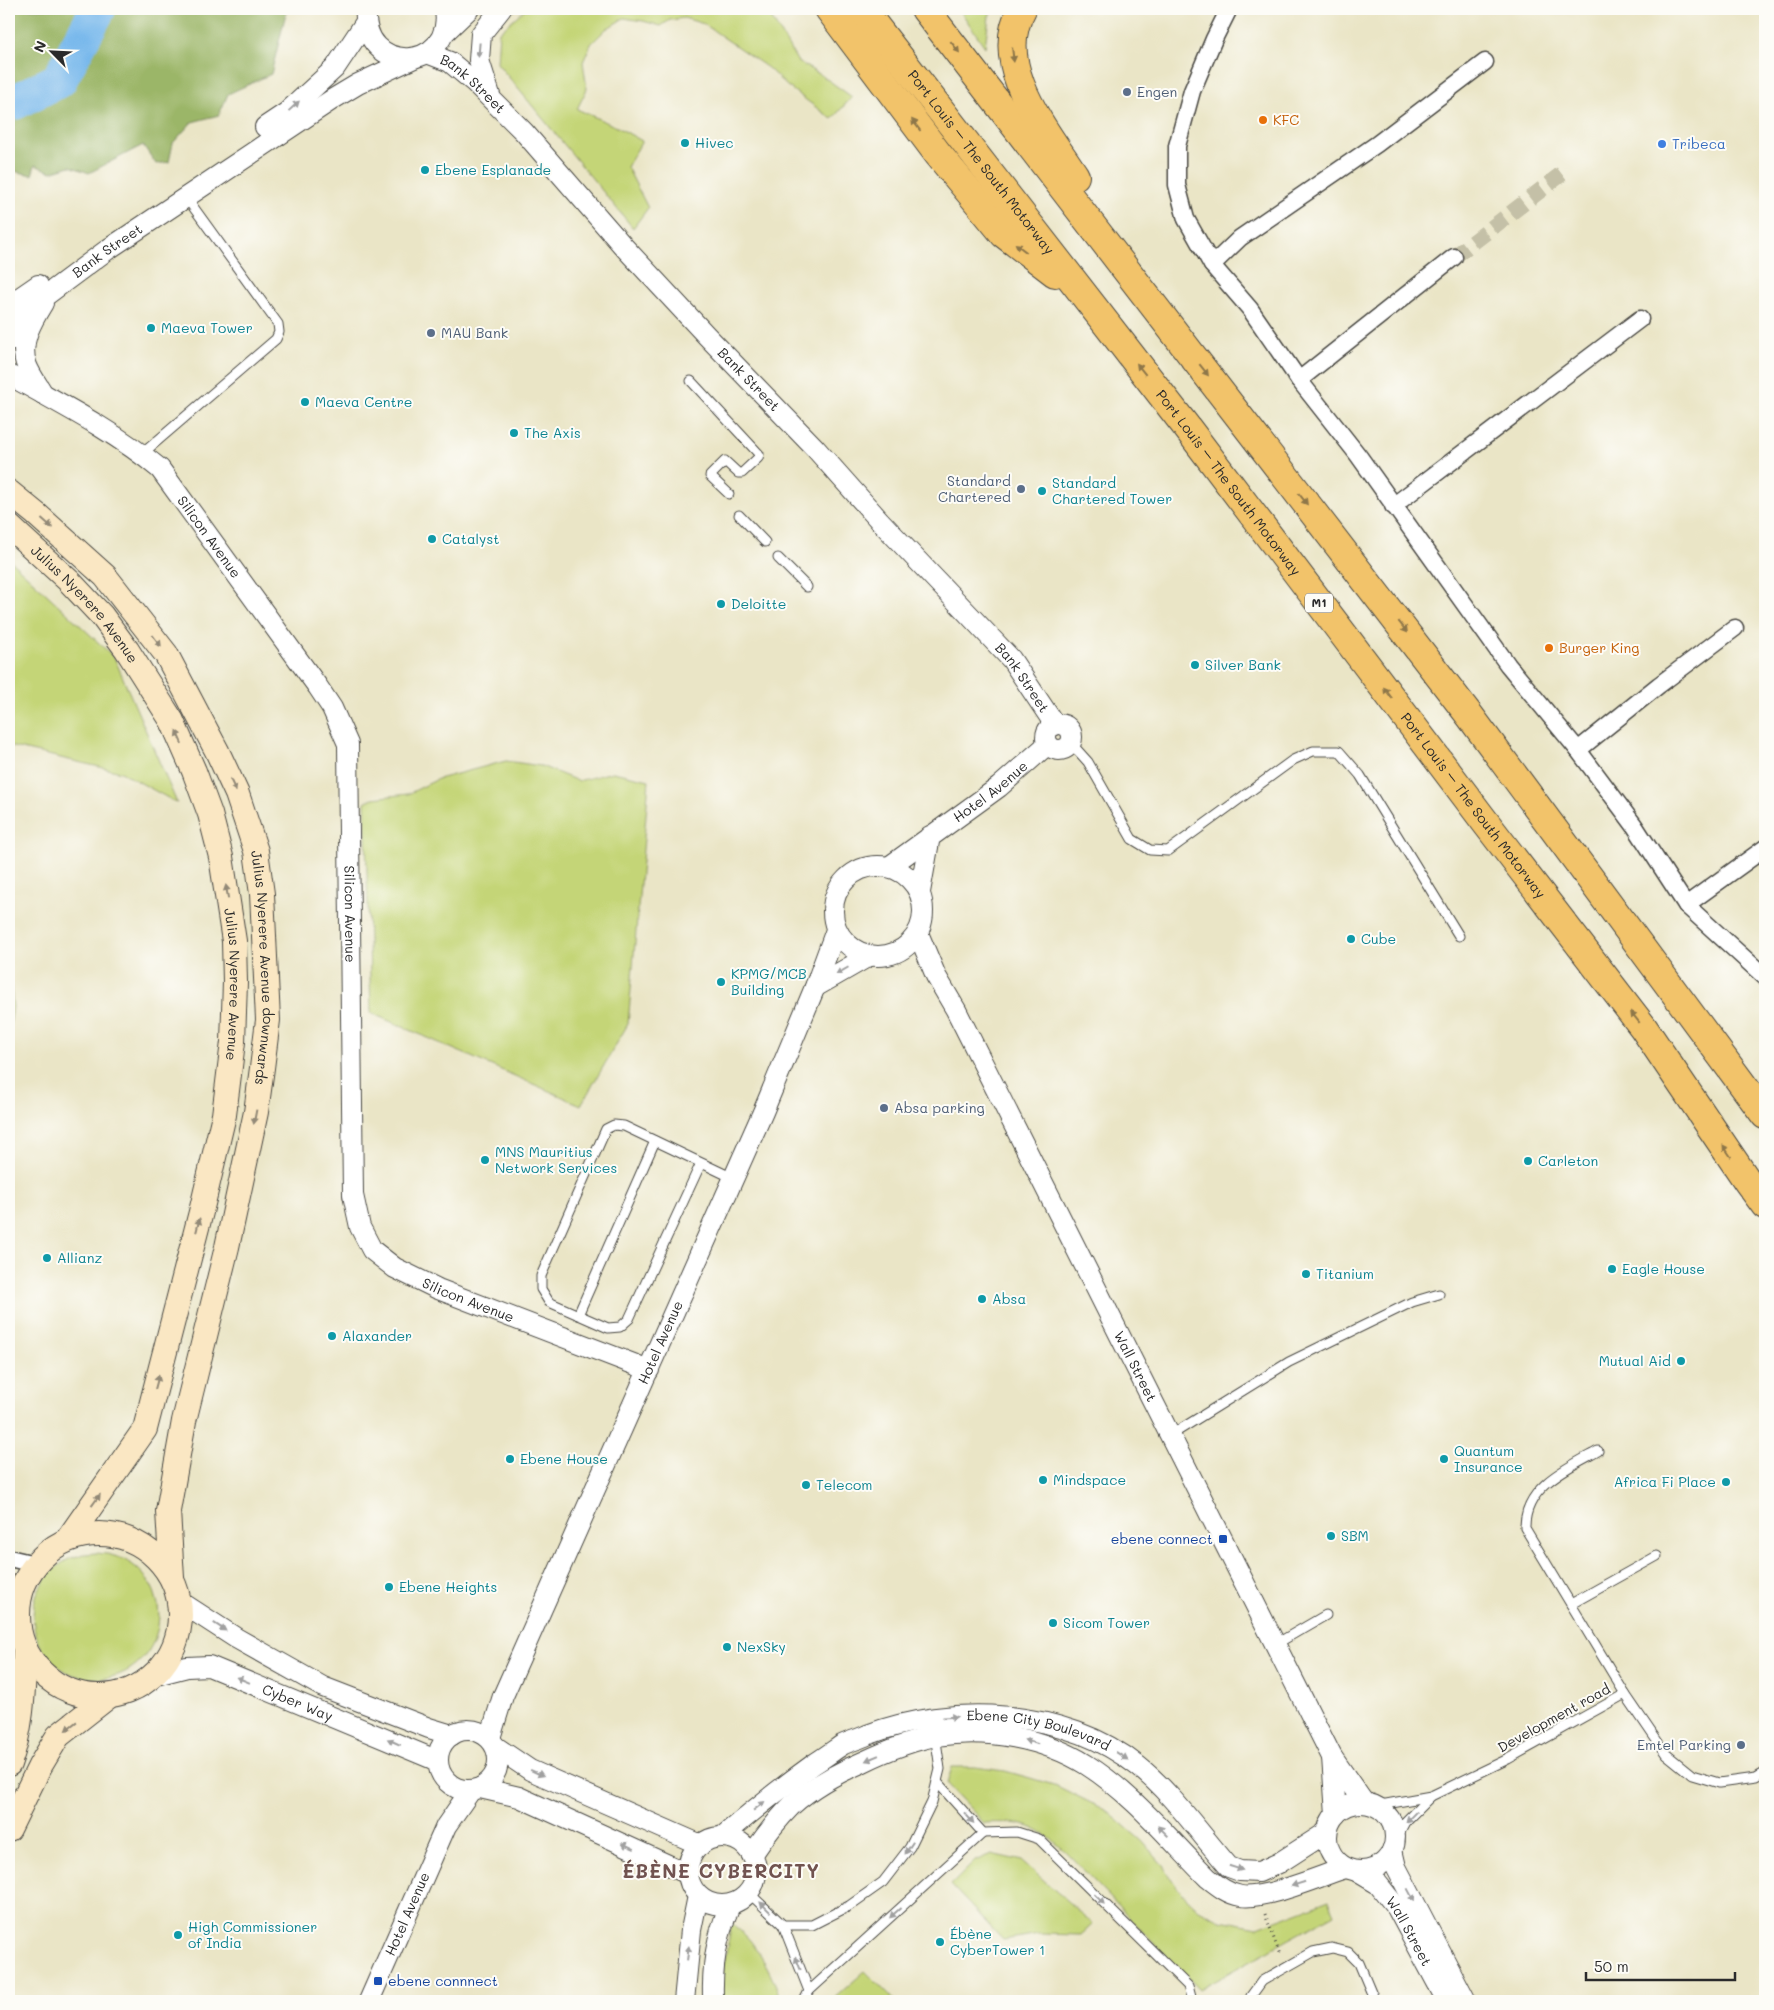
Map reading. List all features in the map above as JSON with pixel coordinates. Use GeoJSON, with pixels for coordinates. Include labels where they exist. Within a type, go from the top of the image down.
{"type":"FeatureCollection","features":[{"type":"Feature","properties":{"kind":"highway"},"geometry":{"type":"LineString","coordinates":[[829,9],[938,154],[1004,234],[1087,299]]}},
{"type":"Feature","properties":{"kind":"highway","name":"Port Louis – The South Motorway"},"geometry":{"type":"LineString","coordinates":[[862,9],[1087,299],[1643,1027],[1765,1205]]}},
{"type":"Feature","properties":{"kind":"highway"},"geometry":{"type":"LineString","coordinates":[[925,9],[1470,716],[1765,1115]]}},
{"type":"Feature","properties":{"kind":"highway"},"geometry":{"type":"LineString","coordinates":[[1022,9],[1017,17],[1011,39],[1015,72],[1034,112],[1168,323]]}},
{"type":"Feature","properties":{"kind":"highway"},"geometry":{"type":"LineString","coordinates":[[1748,1182],[1765,1220]]}},
{"type":"Feature","properties":{"kind":"main road","name":"Julius Nyerere Avenue downwards"},"geometry":{"type":"LineString","coordinates":[[9,492],[105,576],[166,654],[217,751],[237,794],[256,851],[262,894],[268,1020],[256,1112],[182,1430],[168,1511],[172,1578]]}},
{"type":"Feature","properties":{"kind":"main road","name":"Julius Nyerere Avenue"},"geometry":{"type":"LineString","coordinates":[[9,526],[69,581],[102,616],[132,658],[172,722],[194,771],[210,814],[224,874],[234,941],[233,1042],[224,1115],[145,1429],[68,1540]]}},
{"type":"Feature","properties":{"kind":"main road"},"geometry":{"type":"LineString","coordinates":[[91,1534],[116,1535],[138,1543],[158,1558],[172,1578],[179,1601],[179,1629],[170,1655],[152,1676],[132,1689],[109,1696],[83,1695],[59,1686],[39,1670],[25,1649],[18,1627],[14,1600],[35,1564],[50,1550],[68,1540],[91,1534]]}},
{"type":"Feature","properties":{"kind":"main road"},"geometry":{"type":"LineString","coordinates":[[9,1764],[17,1741],[22,1715],[25,1649]]}},
{"type":"Feature","properties":{"kind":"main road"},"geometry":{"type":"LineString","coordinates":[[9,1829],[40,1766],[58,1736],[109,1696]]}},
{"type":"Feature","properties":{"kind":"street"},"geometry":{"type":"LineString","coordinates":[[365,16],[369,36],[377,47],[388,55],[401,59],[421,56],[437,44],[443,34],[447,20],[445,9]]}},
{"type":"Feature","properties":{"kind":"street"},"geometry":{"type":"LineString","coordinates":[[443,34],[469,9]]}},
{"type":"Feature","properties":{"kind":"street"},"geometry":{"type":"LineString","coordinates":[[491,99],[478,60],[481,34],[501,9]]}},
{"type":"Feature","properties":{"kind":"street"},"geometry":{"type":"LineString","coordinates":[[1229,9],[1192,91],[1177,146],[1177,185],[1186,219],[1212,265],[1250,309],[1300,380],[1358,455],[1508,665],[1578,750],[1634,825],[1686,905],[1764,974]]}},
{"type":"Feature","properties":{"kind":"street"},"geometry":{"type":"LineString","coordinates":[[9,305],[45,287],[286,113],[335,68],[365,16]]}},
{"type":"Feature","properties":{"kind":"street"},"geometry":{"type":"LineString","coordinates":[[443,34],[456,58],[491,99]]}},
{"type":"Feature","properties":{"kind":"street","name":"Bank Street"},"geometry":{"type":"LineString","coordinates":[[9,323],[45,287],[107,250],[358,84],[421,56],[450,62],[474,82],[524,132],[624,247],[815,448],[1010,659],[1054,725]]}},
{"type":"Feature","properties":{"kind":"street"},"geometry":{"type":"LineString","coordinates":[[1212,265],[1240,238],[1376,144],[1485,62]]}},
{"type":"Feature","properties":{"kind":"street"},"geometry":{"type":"LineString","coordinates":[[1300,380],[1454,257]]}},
{"type":"Feature","properties":{"kind":"street"},"geometry":{"type":"LineString","coordinates":[[9,301],[45,287]]}},
{"type":"Feature","properties":{"kind":"street"},"geometry":{"type":"LineString","coordinates":[[9,341],[45,287]]}},
{"type":"Feature","properties":{"kind":"street"},"geometry":{"type":"LineString","coordinates":[[44,394],[26,365],[25,348],[29,326],[45,287]]}},
{"type":"Feature","properties":{"kind":"street"},"geometry":{"type":"LineString","coordinates":[[1393,506],[1640,319]]}},
{"type":"Feature","properties":{"kind":"street","name":"Silicon Avenue"},"geometry":{"type":"LineString","coordinates":[[9,375],[44,394],[142,454],[160,469],[234,574],[318,687],[332,708],[348,744],[350,783],[353,1195],[360,1228],[372,1250],[395,1268],[438,1288],[649,1370]]}},
{"type":"Feature","properties":{"kind":"street"},"geometry":{"type":"LineString","coordinates":[[1578,750],[1658,685],[1735,628]]}},
{"type":"Feature","properties":{"kind":"street"},"geometry":{"type":"LineString","coordinates":[[1054,725],[1063,725],[1069,730],[1070,742],[1065,748],[1058,750],[1048,744],[1047,733],[1054,725]]}},
{"type":"Feature","properties":{"kind":"street","name":"Hotel Avenue"},"geometry":{"type":"LineString","coordinates":[[890,866],[999,787],[1048,744]]}},
{"type":"Feature","properties":{"kind":"street"},"geometry":{"type":"LineString","coordinates":[[920,892],[930,836]]}},
{"type":"Feature","properties":{"kind":"street"},"geometry":{"type":"LineString","coordinates":[[1686,905],[1765,848]]}},
{"type":"Feature","properties":{"kind":"street"},"geometry":{"type":"LineString","coordinates":[[875,865],[890,866],[902,872],[913,881],[920,892],[924,906],[923,920],[918,933],[910,944],[898,952],[884,956],[869,956],[856,951],[844,942],[836,930],[833,916],[834,901],[839,887],[849,876],[861,868],[875,865]]}},
{"type":"Feature","properties":{"kind":"street","name":"Hotel Avenue"},"geometry":{"type":"LineString","coordinates":[[493,1742],[503,1696],[733,1178],[815,987],[836,930]]}},
{"type":"Feature","properties":{"kind":"street","name":"Wall Street"},"geometry":{"type":"LineString","coordinates":[[918,933],[936,976],[956,1010],[1172,1435],[1332,1757],[1370,1804]]}},
{"type":"Feature","properties":{"kind":"street","name":"Wall Street"},"geometry":{"type":"LineString","coordinates":[[898,952],[936,976]]}},
{"type":"Feature","properties":{"kind":"street"},"geometry":{"type":"LineString","coordinates":[[815,987],[869,956]]}},
{"type":"Feature","properties":{"kind":"street"},"geometry":{"type":"LineString","coordinates":[[9,1558],[35,1564]]}},
{"type":"Feature","properties":{"kind":"street","name":"Cyber Way"},"geometry":{"type":"LineString","coordinates":[[179,1601],[236,1638],[324,1687],[429,1728],[452,1734]]}},
{"type":"Feature","properties":{"kind":"street","name":"Cyber Way"},"geometry":{"type":"LineString","coordinates":[[152,1676],[187,1667],[210,1666],[442,1770]]}},
{"type":"Feature","properties":{"kind":"street","name":"Hotel Avenue"},"geometry":{"type":"LineString","coordinates":[[472,1730],[503,1696]]}},
{"type":"Feature","properties":{"kind":"street","name":"Ebene City Boulevard"},"geometry":{"type":"LineString","coordinates":[[701,1845],[711,1839],[722,1837],[760,1805],[843,1745],[893,1725],[930,1718],[982,1716],[1045,1722],[1091,1737],[1144,1771],[1158,1784],[1229,1867],[1240,1871],[1259,1872],[1279,1864],[1327,1832]]}},
{"type":"Feature","properties":{"kind":"street"},"geometry":{"type":"LineString","coordinates":[[688,1874],[519,1797],[452,1785],[442,1770],[440,1751],[444,1742],[452,1734],[461,1730],[482,1732],[530,1770],[701,1845],[694,1853],[688,1874],[694,1890],[698,1896],[708,1903],[730,1905],[742,1900],[749,1893],[754,1884],[756,1864],[752,1855],[740,1842],[722,1837]]}},
{"type":"Feature","properties":{"kind":"street","name":"Ebene City Boulevard"},"geometry":{"type":"LineString","coordinates":[[752,1855],[766,1834],[794,1804],[832,1775],[876,1756],[936,1736],[972,1734],[1022,1739],[1054,1749],[1085,1764],[1117,1786],[1208,1878],[1225,1891],[1242,1896],[1262,1896],[1351,1870]]}},
{"type":"Feature","properties":{"kind":"street"},"geometry":{"type":"LineString","coordinates":[[475,1789],[488,1782],[498,1766],[498,1756],[493,1742]]}},
{"type":"Feature","properties":{"kind":"street","name":"Wall Street"},"geometry":{"type":"LineString","coordinates":[[1332,1757],[1336,1814]]}},
{"type":"Feature","properties":{"kind":"street","name":"Hotel Avenue"},"geometry":{"type":"LineString","coordinates":[[442,1770],[446,1826]]}},
{"type":"Feature","properties":{"kind":"street","name":"Hotel Avenue"},"geometry":{"type":"LineString","coordinates":[[369,2001],[446,1826],[475,1789]]}},
{"type":"Feature","properties":{"kind":"street"},"geometry":{"type":"LineString","coordinates":[[1394,1846],[1388,1859],[1379,1866],[1369,1871],[1351,1870],[1336,1862],[1330,1853],[1326,1843],[1327,1832],[1330,1822],[1344,1807],[1354,1804],[1370,1804],[1386,1813],[1394,1830],[1396,1866],[1466,2001]]}},
{"type":"Feature","properties":{"kind":"street","name":"Wall Street"},"geometry":{"type":"LineString","coordinates":[[1351,1870],[1378,1884],[1397,1908],[1446,2001]]}},
{"type":"Feature","properties":{"kind":"street"},"geometry":{"type":"LineString","coordinates":[[684,2001],[690,1930],[698,1896]]}},
{"type":"Feature","properties":{"kind":"street"},"geometry":{"type":"LineString","coordinates":[[713,2001],[712,1969],[720,1935],[730,1905]]}},
{"type":"Feature","properties":{"kind":"lane"},"geometry":{"type":"LineString","coordinates":[[142,454],[276,340],[279,332],[278,324],[186,197]]}},
{"type":"Feature","properties":{"kind":"lane"},"geometry":{"type":"LineString","coordinates":[[690,381],[759,454],[758,458],[742,473],[738,473],[725,461],[710,476],[729,494]]}},
{"type":"Feature","properties":{"kind":"lane"},"geometry":{"type":"LineString","coordinates":[[739,515],[765,542]]}},
{"type":"Feature","properties":{"kind":"lane"},"geometry":{"type":"LineString","coordinates":[[778,558],[807,587]]}},
{"type":"Feature","properties":{"kind":"lane"},"geometry":{"type":"LineString","coordinates":[[1070,742],[1088,762],[1132,839],[1150,850],[1168,851],[1293,760],[1314,751],[1339,751],[1360,775],[1459,936]]}},
{"type":"Feature","properties":{"kind":"lane"},"geometry":{"type":"LineString","coordinates":[[701,1163],[629,1319],[620,1327],[608,1328],[549,1302],[542,1289],[541,1276],[606,1129],[614,1124],[624,1126],[733,1178]]}},
{"type":"Feature","properties":{"kind":"lane"},"geometry":{"type":"LineString","coordinates":[[578,1315],[655,1141]]}},
{"type":"Feature","properties":{"kind":"lane"},"geometry":{"type":"LineString","coordinates":[[1172,1435],[1288,1362],[1412,1302],[1439,1294]]}},
{"type":"Feature","properties":{"kind":"lane","name":"Development road"},"geometry":{"type":"LineString","coordinates":[[1431,1796],[1508,1759],[1625,1694],[1525,1528],[1525,1516],[1530,1504],[1546,1484],[1558,1474],[1598,1451]]}},
{"type":"Feature","properties":{"kind":"lane"},"geometry":{"type":"LineString","coordinates":[[1571,1604],[1657,1556]]}},
{"type":"Feature","properties":{"kind":"lane"},"geometry":{"type":"LineString","coordinates":[[1276,1644],[1326,1615]]}},
{"type":"Feature","properties":{"kind":"lane"},"geometry":{"type":"LineString","coordinates":[[1625,1694],[1666,1754],[1692,1775],[1719,1783],[1755,1778],[1765,1772]]}},
{"type":"Feature","properties":{"kind":"lane"},"geometry":{"type":"LineString","coordinates":[[783,1925],[812,1925],[849,1906],[883,1882],[910,1847],[932,1802],[940,1769],[936,1736],[933,1728],[917,1720]]}},
{"type":"Feature","properties":{"kind":"lane"},"geometry":{"type":"LineString","coordinates":[[937,1782],[983,1834]]}},
{"type":"Feature","properties":{"kind":"lane"},"geometry":{"type":"LineString","coordinates":[[1370,1804],[1431,1796]]}},
{"type":"Feature","properties":{"kind":"lane"},"geometry":{"type":"LineString","coordinates":[[1394,1846],[1405,1822],[1431,1796]]}},
{"type":"Feature","properties":{"kind":"lane"},"geometry":{"type":"LineString","coordinates":[[804,2001],[809,1991],[983,1834],[1017,1832],[1038,1839],[1188,1986],[1192,2001]]}},
{"type":"Feature","properties":{"kind":"lane"},"geometry":{"type":"LineString","coordinates":[[749,1893],[783,1925],[809,1991]]}},
{"type":"Feature","properties":{"kind":"lane"},"geometry":{"type":"LineString","coordinates":[[1250,2001],[1251,1996],[1262,1980],[1313,1952],[1332,1948],[1348,1952],[1358,1963],[1375,2001]]}},
{"type":"Feature","properties":{"kind":"path"},"geometry":{"type":"LineString","coordinates":[[1262,1896],[1265,1916],[1286,1967]]}},
{"type":"Feature","properties":{"kind":"green space"},"geometry":{"type":"Polygon","coordinates":[[[9,9],[287,9],[271,74],[228,94],[219,115],[192,122],[173,143],[169,162],[156,164],[143,145],[89,173],[70,166],[51,172],[35,165],[32,175],[9,170],[9,9]]]}},
{"type":"Feature","properties":{"kind":"green space"},"geometry":{"type":"Polygon","coordinates":[[[525,9],[769,9],[772,19],[798,62],[821,75],[852,97],[832,119],[787,86],[768,68],[704,24],[684,18],[670,20],[661,26],[624,18],[606,29],[591,44],[583,62],[587,89],[577,109],[619,128],[642,141],[627,167],[648,208],[633,228],[497,63],[499,32],[525,9]]]}},
{"type":"Feature","properties":{"kind":"green space"},"geometry":{"type":"Polygon","coordinates":[[[959,9],[993,9],[989,16],[985,47],[959,9]]]}},
{"type":"Feature","properties":{"kind":"green space"},"geometry":{"type":"Polygon","coordinates":[[[9,559],[114,657],[177,803],[121,772],[9,746],[9,559]]]}},
{"type":"Feature","properties":{"kind":"green space"},"geometry":{"type":"Polygon","coordinates":[[[506,761],[541,766],[578,781],[613,772],[649,780],[628,1024],[581,1105],[371,1013],[365,802],[373,798],[408,794],[438,779],[506,761]]]}},
{"type":"Feature","properties":{"kind":"green space"},"geometry":{"type":"Polygon","coordinates":[[[9,969],[13,1007],[9,1031],[9,969]]]}},
{"type":"Feature","properties":{"kind":"green space"},"geometry":{"type":"Polygon","coordinates":[[[96,1553],[120,1558],[141,1571],[154,1592],[159,1616],[154,1640],[141,1661],[120,1674],[96,1679],[72,1674],[51,1661],[38,1640],[33,1616],[38,1592],[51,1571],[72,1558],[96,1553]]]}},
{"type":"Feature","properties":{"kind":"green space"},"geometry":{"type":"Polygon","coordinates":[[[952,1767],[975,1767],[1005,1771],[1030,1778],[1057,1786],[1107,1811],[1142,1841],[1161,1863],[1179,1890],[1199,1909],[1220,1920],[1258,1927],[1329,1900],[1335,1914],[1199,1989],[1065,1851],[1046,1835],[1028,1826],[1019,1824],[984,1823],[947,1784],[952,1767]]]}},
{"type":"Feature","properties":{"kind":"green space"},"geometry":{"type":"Polygon","coordinates":[[[991,1854],[1022,1861],[1093,1924],[1081,1935],[1040,1934],[1003,1940],[951,1885],[975,1861],[991,1854]]]}},
{"type":"Feature","properties":{"kind":"green space"},"geometry":{"type":"Polygon","coordinates":[[[732,1924],[747,1937],[762,1958],[776,1987],[779,2001],[721,2001],[720,1983],[732,1924]]]}},
{"type":"Feature","properties":{"kind":"green space"},"geometry":{"type":"Polygon","coordinates":[[[865,1971],[895,2001],[831,2001],[865,1971]]]}},
{"type":"Feature","properties":{"kind":"waterway"},"geometry":{"type":"LineString","coordinates":[[9,99],[15,102],[59,80],[98,9]]}},
{"type":"Feature","properties":{"kind":"tunnel"},"geometry":{"type":"LineString","coordinates":[[1454,257],[1568,169]]}},
{"type":"Feature","properties":{"kind":"place","name":"Engen"},"geometry":{"type":"Point","coordinates":[1127,92]}},
{"type":"Feature","properties":{"kind":"place","name":"KFC"},"geometry":{"type":"Point","coordinates":[1263,120]}},
{"type":"Feature","properties":{"kind":"place","name":"Hivec"},"geometry":{"type":"Point","coordinates":[685,143]}},
{"type":"Feature","properties":{"kind":"place","name":"Tribeca"},"geometry":{"type":"Point","coordinates":[1662,144]}},
{"type":"Feature","properties":{"kind":"place","name":"Ebene Esplanade"},"geometry":{"type":"Point","coordinates":[425,170]}},
{"type":"Feature","properties":{"kind":"place","name":"Maeva Tower"},"geometry":{"type":"Point","coordinates":[151,328]}},
{"type":"Feature","properties":{"kind":"place","name":"MAU Bank"},"geometry":{"type":"Point","coordinates":[431,333]}},
{"type":"Feature","properties":{"kind":"place","name":"Maeva Centre"},"geometry":{"type":"Point","coordinates":[305,402]}},
{"type":"Feature","properties":{"kind":"place","name":"The Axis"},"geometry":{"type":"Point","coordinates":[514,433]}},
{"type":"Feature","properties":{"kind":"place","name":"Standard Chartered"},"geometry":{"type":"Point","coordinates":[1021,489]}},
{"type":"Feature","properties":{"kind":"place","name":"Standard Chartered Tower"},"geometry":{"type":"Point","coordinates":[1042,491]}},
{"type":"Feature","properties":{"kind":"place","name":"Catalyst"},"geometry":{"type":"Point","coordinates":[432,539]}},
{"type":"Feature","properties":{"kind":"place","name":"Deloitte"},"geometry":{"type":"Point","coordinates":[721,604]}},
{"type":"Feature","properties":{"kind":"place","name":"Burger King"},"geometry":{"type":"Point","coordinates":[1549,648]}},
{"type":"Feature","properties":{"kind":"place","name":"Silver Bank"},"geometry":{"type":"Point","coordinates":[1195,665]}},
{"type":"Feature","properties":{"kind":"place","name":"Cube"},"geometry":{"type":"Point","coordinates":[1351,939]}},
{"type":"Feature","properties":{"kind":"place","name":"KPMG/MCB Building"},"geometry":{"type":"Point","coordinates":[721,982]}},
{"type":"Feature","properties":{"kind":"place","name":"Absa parking"},"geometry":{"type":"Point","coordinates":[884,1108]}},
{"type":"Feature","properties":{"kind":"place","name":"MNS Mauritius Network Services"},"geometry":{"type":"Point","coordinates":[485,1160]}},
{"type":"Feature","properties":{"kind":"place","name":"Carleton"},"geometry":{"type":"Point","coordinates":[1528,1161]}},
{"type":"Feature","properties":{"kind":"place","name":"Allianz"},"geometry":{"type":"Point","coordinates":[47,1258]}},
{"type":"Feature","properties":{"kind":"place","name":"Eagle House"},"geometry":{"type":"Point","coordinates":[1612,1269]}},
{"type":"Feature","properties":{"kind":"place","name":"Titanium"},"geometry":{"type":"Point","coordinates":[1306,1274]}},
{"type":"Feature","properties":{"kind":"place","name":"Absa"},"geometry":{"type":"Point","coordinates":[982,1299]}},
{"type":"Feature","properties":{"kind":"place","name":"Alaxander"},"geometry":{"type":"Point","coordinates":[332,1336]}},
{"type":"Feature","properties":{"kind":"place","name":"Mutual Aid"},"geometry":{"type":"Point","coordinates":[1681,1361]}},
{"type":"Feature","properties":{"kind":"place","name":"Ebene House"},"geometry":{"type":"Point","coordinates":[510,1459]}},
{"type":"Feature","properties":{"kind":"place","name":"Quantum Insurance"},"geometry":{"type":"Point","coordinates":[1444,1459]}},
{"type":"Feature","properties":{"kind":"place","name":"Mindspace"},"geometry":{"type":"Point","coordinates":[1043,1480]}},
{"type":"Feature","properties":{"kind":"place","name":"Africa Fi Place"},"geometry":{"type":"Point","coordinates":[1726,1482]}},
{"type":"Feature","properties":{"kind":"place","name":"Telecom"},"geometry":{"type":"Point","coordinates":[806,1485]}},
{"type":"Feature","properties":{"kind":"place","name":"SBM"},"geometry":{"type":"Point","coordinates":[1331,1536]}},
{"type":"Feature","properties":{"kind":"place","name":"ebene connect"},"geometry":{"type":"Point","coordinates":[1223,1539]}},
{"type":"Feature","properties":{"kind":"place","name":"Ebene Heights"},"geometry":{"type":"Point","coordinates":[389,1587]}},
{"type":"Feature","properties":{"kind":"place","name":"Sicom Tower"},"geometry":{"type":"Point","coordinates":[1053,1623]}},
{"type":"Feature","properties":{"kind":"place","name":"NexSky"},"geometry":{"type":"Point","coordinates":[727,1647]}},
{"type":"Feature","properties":{"kind":"place","name":"Emtel Parking"},"geometry":{"type":"Point","coordinates":[1741,1745]}},
{"type":"Feature","properties":{"kind":"place","name":"High Commissioner of India"},"geometry":{"type":"Point","coordinates":[178,1935]}},
{"type":"Feature","properties":{"kind":"place","name":"Ébène CyberTower 1"},"geometry":{"type":"Point","coordinates":[940,1942]}},
{"type":"Feature","properties":{"kind":"place","name":"ebene connnect"},"geometry":{"type":"Point","coordinates":[378,1981]}},
{"type":"Feature","properties":{"kind":"district","name":"ÉBÈNE CYBERCITY"},"geometry":{"type":"Point","coordinates":[721,1871]}}]}
